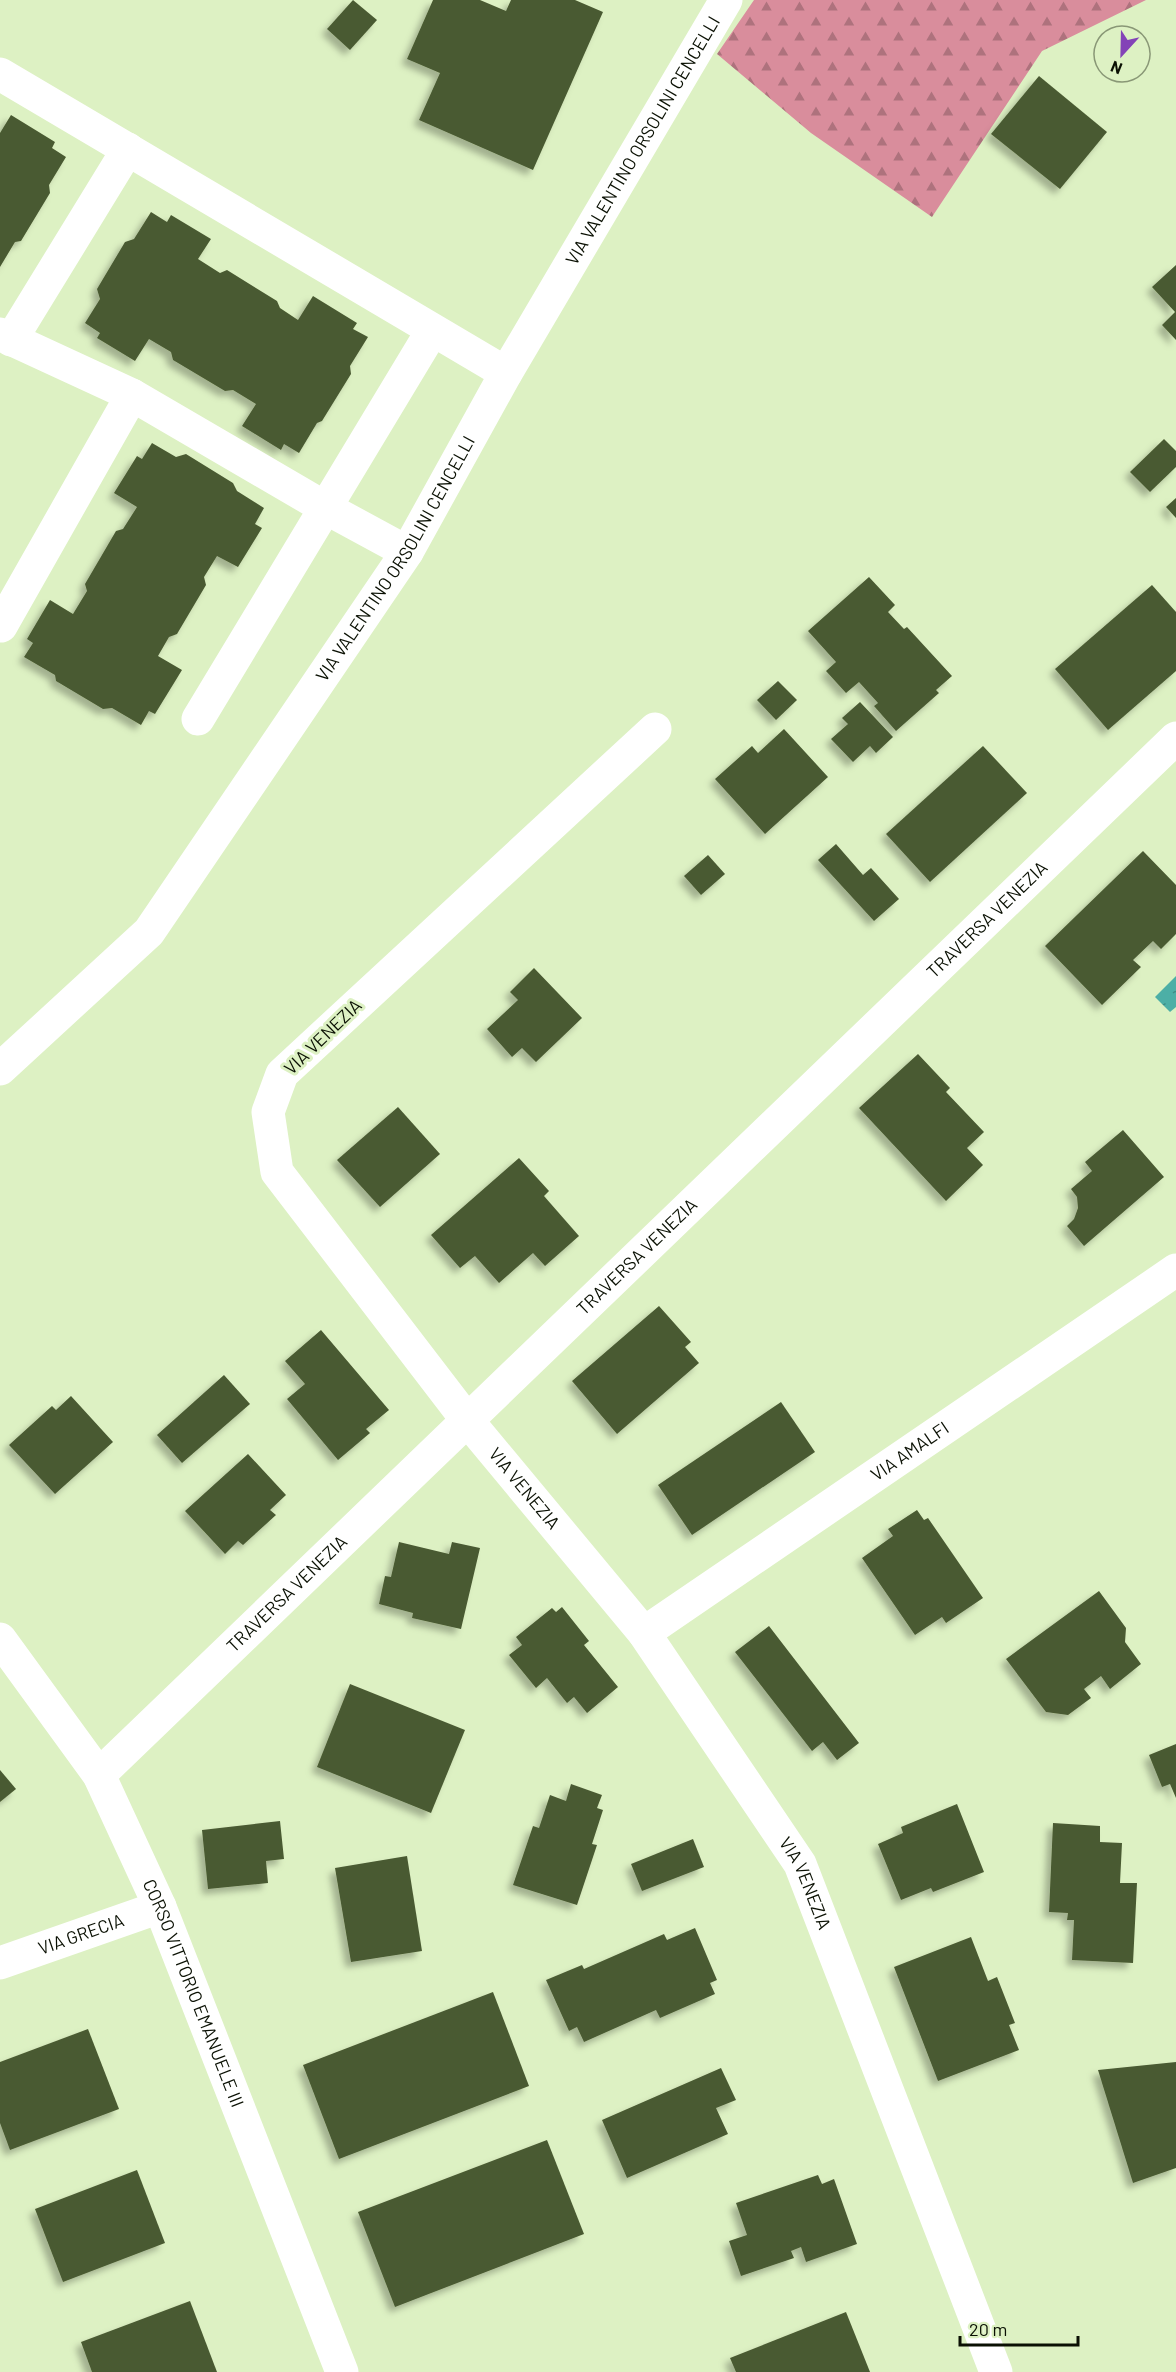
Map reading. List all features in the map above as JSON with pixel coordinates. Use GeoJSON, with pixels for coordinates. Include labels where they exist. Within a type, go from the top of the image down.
{"type":"FeatureCollection","features":[{"type":"Feature","properties":{"kind":"street","name":"VIA VALENTINO ORSOLINI CENCELLI"},"geometry":{"type":"LineString","coordinates":[[0,1069],[149,932],[407,552],[506,373],[726,0]]}},
{"type":"Feature","properties":{"kind":"street"},"geometry":{"type":"LineString","coordinates":[[0,74],[506,373]]}},
{"type":"Feature","properties":{"kind":"street"},"geometry":{"type":"LineString","coordinates":[[128,149],[6,337],[132,395],[324,507],[407,552]]}},
{"type":"Feature","properties":{"kind":"street"},"geometry":{"type":"LineString","coordinates":[[198,719],[432,331]]}},
{"type":"Feature","properties":{"kind":"street"},"geometry":{"type":"LineString","coordinates":[[1,626],[132,395]]}},
{"type":"Feature","properties":{"kind":"street","name":"VIA VENEZIA"},"geometry":{"type":"LineString","coordinates":[[655,729],[282,1074],[268,1112],[277,1172],[467,1420],[644,1634],[800,1863],[996,2372]]}},
{"type":"Feature","properties":{"kind":"street","name":"TRAVERSA VENEZIA"},"geometry":{"type":"LineString","coordinates":[[99,1776],[1176,738]]}},
{"type":"Feature","properties":{"kind":"street","name":"VIA AMALFI"},"geometry":{"type":"LineString","coordinates":[[644,1634],[1176,1270]]}},
{"type":"Feature","properties":{"kind":"street","name":"CORSO VITTORIO EMANUELE III"},"geometry":{"type":"LineString","coordinates":[[0,1639],[99,1776],[160,1907],[342,2372]]}},
{"type":"Feature","properties":{"kind":"street","name":"VIA GRECIA"},"geometry":{"type":"LineString","coordinates":[[0,1963],[160,1907]]}},
{"type":"Feature","properties":{"kind":"green space"},"geometry":{"type":"Polygon","coordinates":[[[754,0],[1146,0],[1097,24],[1092,24],[1092,26],[1042,51],[932,217],[811,133],[717,54],[754,0]]]}},
{"type":"Feature","properties":{"kind":"water"},"geometry":{"type":"Polygon","coordinates":[[[1176,976],[1176,1007],[1170,1012],[1155,997],[1176,976]]]}},
{"type":"Feature","properties":{"kind":"building"},"geometry":{"type":"Polygon","coordinates":[[[353,0],[377,20],[350,50],[327,29],[353,0]]]}},
{"type":"Feature","properties":{"kind":"building"},"geometry":{"type":"Polygon","coordinates":[[[433,0],[480,0],[506,11],[511,0],[575,0],[603,12],[533,170],[419,120],[440,73],[407,59],[433,0]]]}},
{"type":"Feature","properties":{"kind":"building"},"geometry":{"type":"Polygon","coordinates":[[[1039,76],[1107,132],[1060,189],[991,134],[1039,76]]]}},
{"type":"Feature","properties":{"kind":"building"},"geometry":{"type":"Polygon","coordinates":[[[11,115],[55,142],[52,148],[66,157],[49,185],[50,193],[21,241],[15,242],[0,267],[0,133],[11,115]]]}},
{"type":"Feature","properties":{"kind":"building"},"geometry":{"type":"Polygon","coordinates":[[[151,212],[167,222],[171,215],[211,239],[198,259],[220,273],[227,270],[277,301],[280,308],[298,320],[313,296],[357,323],[353,329],[368,337],[350,366],[351,374],[299,453],[284,444],[281,450],[242,426],[256,404],[233,390],[225,391],[173,360],[171,352],[149,339],[135,361],[97,338],[100,333],[85,323],[100,299],[97,289],[125,242],[134,239],[151,212]]]}},
{"type":"Feature","properties":{"kind":"building"},"geometry":{"type":"Polygon","coordinates":[[[1176,265],[1176,340],[1162,325],[1175,312],[1152,287],[1176,265]]]}},
{"type":"Feature","properties":{"kind":"building"},"geometry":{"type":"Polygon","coordinates":[[[1164,439],[1176,451],[1176,467],[1150,492],[1130,472],[1164,439]]]}},
{"type":"Feature","properties":{"kind":"building"},"geometry":{"type":"Polygon","coordinates":[[[152,443],[176,457],[186,454],[233,483],[237,491],[264,508],[255,524],[262,528],[238,567],[217,556],[204,577],[206,585],[177,634],[169,637],[158,656],[182,670],[155,714],[149,711],[141,725],[112,708],[103,709],[56,681],[55,675],[24,657],[33,643],[27,639],[50,600],[73,614],[87,591],[85,584],[116,531],[123,529],[137,507],[114,493],[137,456],[142,459],[152,443]]]}},
{"type":"Feature","properties":{"kind":"building"},"geometry":{"type":"Polygon","coordinates":[[[1176,498],[1176,518],[1166,507],[1176,498]]]}},
{"type":"Feature","properties":{"kind":"building"},"geometry":{"type":"Polygon","coordinates":[[[869,577],[895,605],[888,612],[904,629],[907,627],[952,676],[936,690],[939,693],[896,731],[874,706],[878,703],[859,682],[846,693],[826,671],[836,662],[808,631],[869,577]]]}},
{"type":"Feature","properties":{"kind":"building"},"geometry":{"type":"Polygon","coordinates":[[[1152,585],[1176,612],[1176,671],[1108,730],[1055,669],[1152,585]]]}},
{"type":"Feature","properties":{"kind":"building"},"geometry":{"type":"Polygon","coordinates":[[[778,681],[797,700],[776,720],[757,700],[778,681]]]}},
{"type":"Feature","properties":{"kind":"building"},"geometry":{"type":"Polygon","coordinates":[[[860,702],[893,737],[876,753],[870,746],[853,762],[831,739],[848,724],[842,718],[860,702]]]}},
{"type":"Feature","properties":{"kind":"building"},"geometry":{"type":"Polygon","coordinates":[[[784,729],[828,777],[765,834],[715,779],[752,746],[758,753],[784,729]]]}},
{"type":"Feature","properties":{"kind":"building"},"geometry":{"type":"Polygon","coordinates":[[[983,746],[1027,793],[930,882],[886,834],[983,746]]]}},
{"type":"Feature","properties":{"kind":"building"},"geometry":{"type":"Polygon","coordinates":[[[836,844],[863,875],[871,868],[899,899],[874,921],[818,860],[836,844]]]}},
{"type":"Feature","properties":{"kind":"building"},"geometry":{"type":"Polygon","coordinates":[[[1143,851],[1176,885],[1176,934],[1161,949],[1153,941],[1133,960],[1141,967],[1102,1005],[1045,946],[1143,851]]]}},
{"type":"Feature","properties":{"kind":"building"},"geometry":{"type":"Polygon","coordinates":[[[708,855],[725,874],[701,895],[684,876],[708,855]]]}},
{"type":"Feature","properties":{"kind":"building"},"geometry":{"type":"Polygon","coordinates":[[[534,968],[582,1018],[536,1062],[522,1048],[512,1057],[487,1029],[518,1000],[510,992],[534,968]]]}},
{"type":"Feature","properties":{"kind":"building"},"geometry":{"type":"Polygon","coordinates":[[[918,1054],[950,1088],[946,1092],[984,1132],[967,1148],[983,1165],[946,1201],[859,1108],[918,1054]]]}},
{"type":"Feature","properties":{"kind":"building"},"geometry":{"type":"Polygon","coordinates":[[[398,1107],[440,1154],[380,1207],[337,1160],[398,1107]]]}},
{"type":"Feature","properties":{"kind":"building"},"geometry":{"type":"Polygon","coordinates":[[[1123,1130],[1164,1177],[1084,1246],[1067,1226],[1074,1219],[1078,1208],[1077,1197],[1071,1189],[1092,1171],[1085,1162],[1123,1130]]]}},
{"type":"Feature","properties":{"kind":"building"},"geometry":{"type":"Polygon","coordinates":[[[519,1158],[549,1191],[544,1196],[579,1236],[545,1266],[533,1253],[499,1283],[475,1256],[460,1268],[431,1235],[519,1158]]]}},
{"type":"Feature","properties":{"kind":"building"},"geometry":{"type":"Polygon","coordinates":[[[659,1306],[691,1342],[685,1347],[699,1363],[617,1434],[572,1381],[659,1306]]]}},
{"type":"Feature","properties":{"kind":"building"},"geometry":{"type":"Polygon","coordinates":[[[321,1330],[389,1410],[366,1429],[370,1433],[338,1460],[287,1399],[305,1384],[285,1361],[321,1330]]]}},
{"type":"Feature","properties":{"kind":"building"},"geometry":{"type":"Polygon","coordinates":[[[224,1375],[250,1404],[182,1463],[157,1435],[224,1375]]]}},
{"type":"Feature","properties":{"kind":"building"},"geometry":{"type":"Polygon","coordinates":[[[71,1396],[113,1442],[55,1494],[9,1445],[52,1406],[56,1410],[71,1396]]]}},
{"type":"Feature","properties":{"kind":"building"},"geometry":{"type":"Polygon","coordinates":[[[781,1402],[815,1452],[692,1535],[658,1485],[781,1402]]]}},
{"type":"Feature","properties":{"kind":"building"},"geometry":{"type":"Polygon","coordinates":[[[248,1454],[286,1495],[270,1510],[276,1515],[243,1545],[238,1541],[225,1554],[185,1511],[248,1454]]]}},
{"type":"Feature","properties":{"kind":"building"},"geometry":{"type":"Polygon","coordinates":[[[917,1510],[924,1520],[928,1518],[983,1598],[946,1623],[942,1617],[915,1635],[862,1558],[893,1536],[888,1529],[917,1510]]]}},
{"type":"Feature","properties":{"kind":"building"},"geometry":{"type":"Polygon","coordinates":[[[399,1542],[449,1554],[452,1542],[480,1548],[461,1629],[412,1618],[413,1613],[379,1604],[385,1576],[391,1577],[399,1542]]]}},
{"type":"Feature","properties":{"kind":"building"},"geometry":{"type":"Polygon","coordinates":[[[1099,1591],[1126,1628],[1125,1642],[1141,1664],[1110,1689],[1101,1676],[1084,1689],[1091,1698],[1068,1715],[1046,1712],[1006,1659],[1099,1591]]]}},
{"type":"Feature","properties":{"kind":"building"},"geometry":{"type":"Polygon","coordinates":[[[562,1607],[589,1641],[584,1645],[618,1687],[587,1713],[574,1697],[567,1703],[547,1678],[536,1688],[509,1655],[522,1645],[516,1637],[552,1608],[556,1612],[562,1607]]]}},
{"type":"Feature","properties":{"kind":"building"},"geometry":{"type":"Polygon","coordinates":[[[769,1626],[859,1743],[837,1760],[823,1742],[812,1751],[735,1652],[769,1626]]]}},
{"type":"Feature","properties":{"kind":"building"},"geometry":{"type":"Polygon","coordinates":[[[350,1684],[465,1730],[431,1813],[317,1767],[350,1684]]]}},
{"type":"Feature","properties":{"kind":"building"},"geometry":{"type":"Polygon","coordinates":[[[1176,1744],[1176,1798],[1170,1784],[1162,1787],[1149,1755],[1176,1744]]]}},
{"type":"Feature","properties":{"kind":"building"},"geometry":{"type":"Polygon","coordinates":[[[0,1770],[16,1789],[0,1802],[0,1770]]]}},
{"type":"Feature","properties":{"kind":"building"},"geometry":{"type":"Polygon","coordinates":[[[571,1784],[602,1795],[597,1808],[603,1810],[592,1844],[597,1845],[577,1905],[513,1885],[533,1826],[539,1828],[550,1795],[566,1801],[571,1784]]]}},
{"type":"Feature","properties":{"kind":"building"},"geometry":{"type":"Polygon","coordinates":[[[957,1804],[984,1872],[933,1892],[931,1888],[901,1900],[878,1844],[903,1833],[901,1827],[957,1804]]]}},
{"type":"Feature","properties":{"kind":"building"},"geometry":{"type":"Polygon","coordinates":[[[280,1821],[284,1859],[266,1861],[268,1883],[208,1889],[202,1830],[280,1821]]]}},
{"type":"Feature","properties":{"kind":"building"},"geometry":{"type":"Polygon","coordinates":[[[1053,1823],[1100,1826],[1100,1842],[1122,1843],[1120,1883],[1137,1883],[1133,1963],[1072,1960],[1074,1920],[1067,1920],[1068,1913],[1049,1912],[1053,1823]]]}},
{"type":"Feature","properties":{"kind":"building"},"geometry":{"type":"Polygon","coordinates":[[[693,1839],[704,1867],[642,1891],[631,1864],[693,1839]]]}},
{"type":"Feature","properties":{"kind":"building"},"geometry":{"type":"Polygon","coordinates":[[[407,1856],[422,1951],[351,1962],[335,1868],[407,1856]]]}},
{"type":"Feature","properties":{"kind":"building"},"geometry":{"type":"Polygon","coordinates":[[[695,1928],[717,1980],[710,1983],[715,1994],[660,2018],[656,2010],[584,2042],[577,2027],[569,2031],[546,1980],[582,1965],[584,1969],[664,1934],[667,1940],[695,1928]]]}},
{"type":"Feature","properties":{"kind":"building"},"geometry":{"type":"Polygon","coordinates":[[[971,1937],[988,1981],[997,1977],[1015,2023],[1009,2025],[1019,2050],[938,2081],[894,1967],[971,1937]]]}},
{"type":"Feature","properties":{"kind":"building"},"geometry":{"type":"Polygon","coordinates":[[[493,1992],[529,2086],[339,2159],[303,2065],[493,1992]]]}},
{"type":"Feature","properties":{"kind":"building"},"geometry":{"type":"Polygon","coordinates":[[[88,2029],[119,2109],[10,2150],[0,2123],[0,2062],[88,2029]]]}},
{"type":"Feature","properties":{"kind":"building"},"geometry":{"type":"Polygon","coordinates":[[[1176,2062],[1176,2168],[1133,2183],[1098,2070],[1176,2062]]]}},
{"type":"Feature","properties":{"kind":"building"},"geometry":{"type":"Polygon","coordinates":[[[721,2068],[736,2100],[716,2108],[728,2134],[627,2178],[602,2120],[721,2068]]]}},
{"type":"Feature","properties":{"kind":"building"},"geometry":{"type":"Polygon","coordinates":[[[547,2140],[584,2234],[395,2307],[358,2212],[547,2140]]]}},
{"type":"Feature","properties":{"kind":"building"},"geometry":{"type":"Polygon","coordinates":[[[137,2170],[165,2243],[63,2282],[35,2209],[137,2170]]]}},
{"type":"Feature","properties":{"kind":"building"},"geometry":{"type":"Polygon","coordinates":[[[818,2175],[822,2184],[834,2179],[857,2244],[806,2262],[801,2247],[791,2251],[794,2258],[741,2276],[729,2241],[747,2235],[736,2203],[818,2175]]]}},
{"type":"Feature","properties":{"kind":"building"},"geometry":{"type":"Polygon","coordinates":[[[190,2301],[217,2372],[92,2372],[81,2342],[190,2301]]]}},
{"type":"Feature","properties":{"kind":"building"},"geometry":{"type":"Polygon","coordinates":[[[846,2312],[870,2372],[736,2372],[730,2358],[846,2312]]]}}]}
